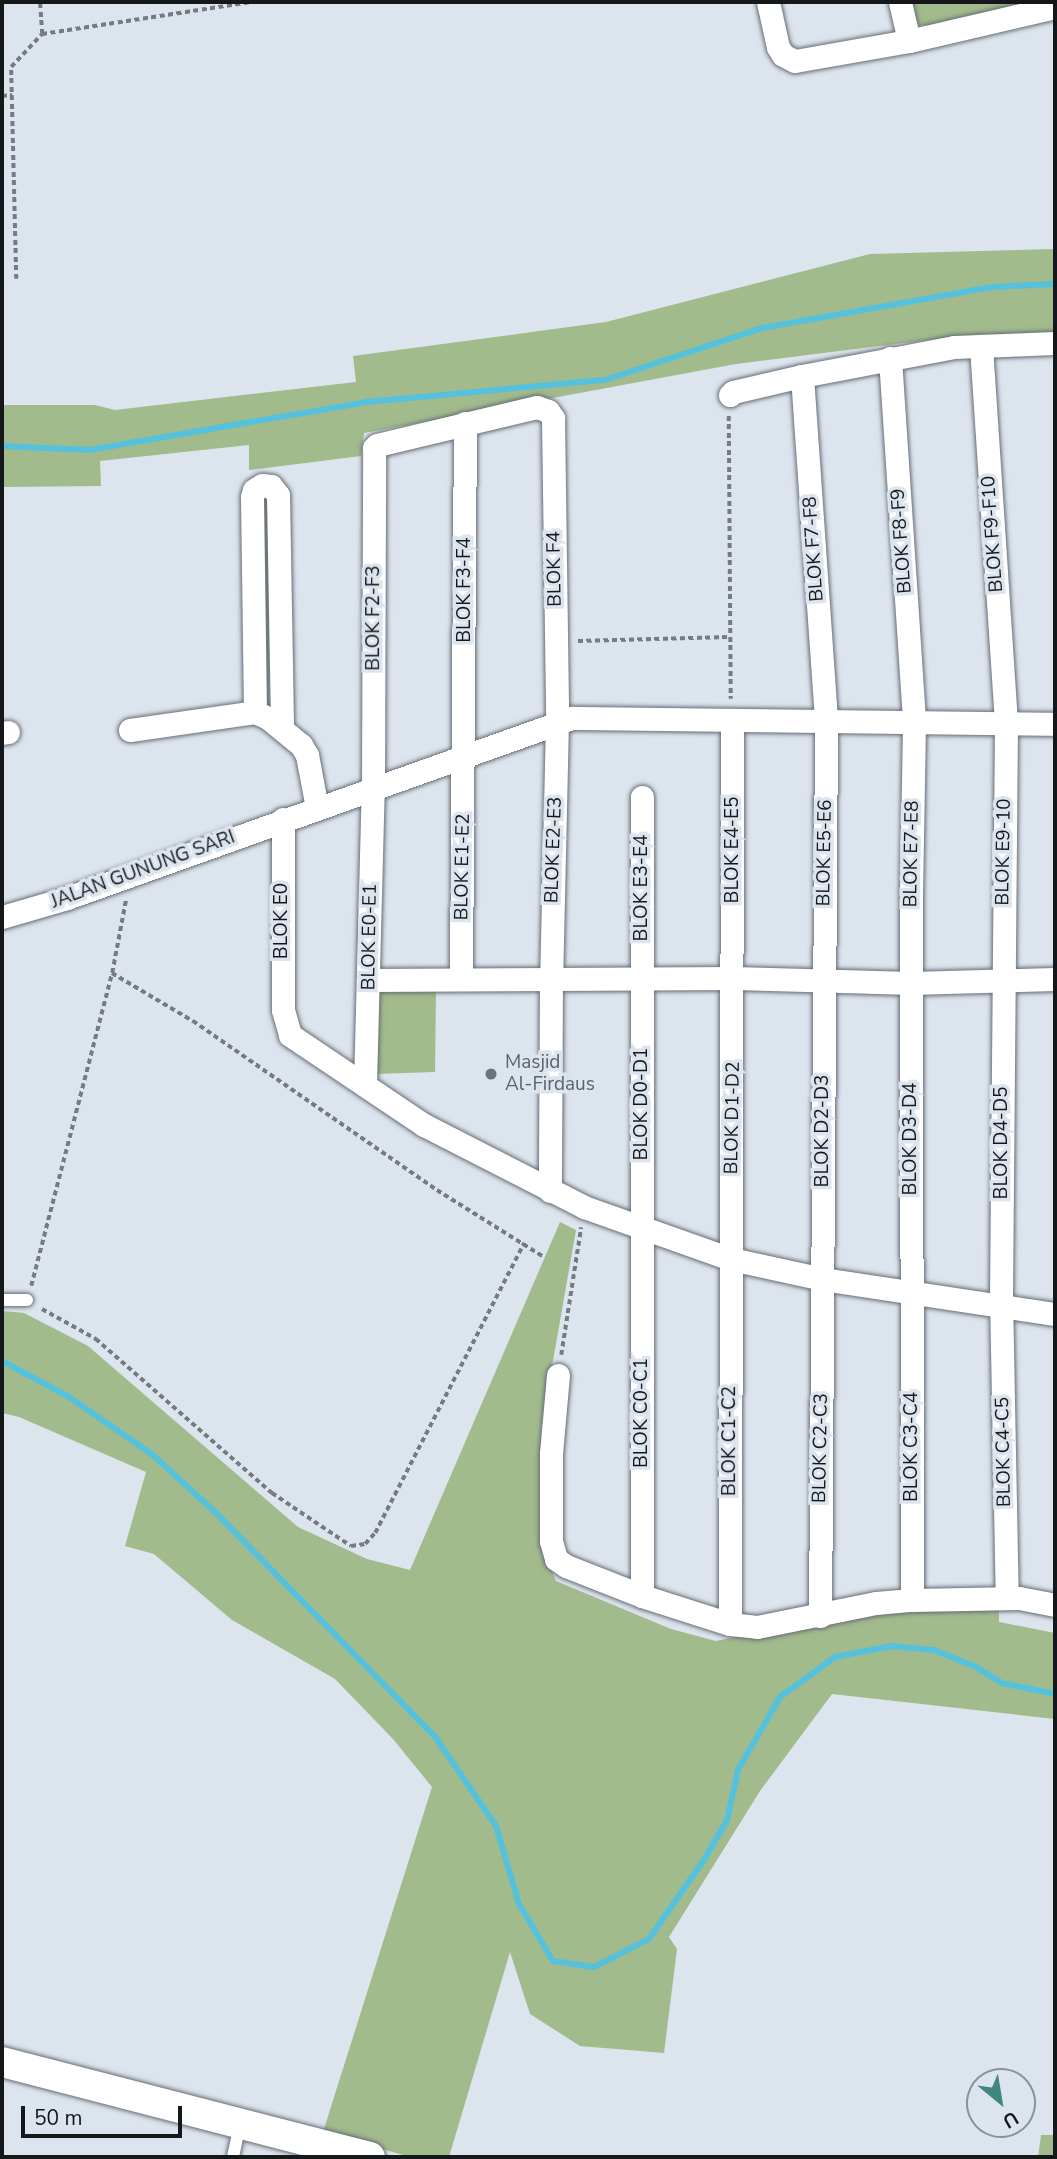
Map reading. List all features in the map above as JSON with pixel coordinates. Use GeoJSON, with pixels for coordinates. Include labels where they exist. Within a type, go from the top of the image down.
{"type":"FeatureCollection","features":[{"type":"Feature","properties":{"kind":"street"},"geometry":{"type":"LineString","coordinates":[[768,2],[778,47],[788,60],[909,41],[1055,8]]}},
{"type":"Feature","properties":{"kind":"street"},"geometry":{"type":"LineString","coordinates":[[900,2],[909,41]]}},
{"type":"Feature","properties":{"kind":"street"},"geometry":{"type":"LineString","coordinates":[[730,395],[733,392],[802,376],[890,358],[981,346],[1055,343]]}},
{"type":"Feature","properties":{"kind":"street","name":"BLOK F9-F10"},"geometry":{"type":"LineString","coordinates":[[981,346],[1006,723]]}},
{"type":"Feature","properties":{"kind":"street","name":"BLOK F8-F9"},"geometry":{"type":"LineString","coordinates":[[890,358],[914,724]]}},
{"type":"Feature","properties":{"kind":"street","name":"BLOK F7-F8"},"geometry":{"type":"LineString","coordinates":[[802,376],[826,723]]}},
{"type":"Feature","properties":{"kind":"street","name":"BLOK F4"},"geometry":{"type":"LineString","coordinates":[[465,424],[537,407],[548,411],[553,418],[558,721]]}},
{"type":"Feature","properties":{"kind":"street","name":"BLOK F2-F3"},"geometry":{"type":"LineString","coordinates":[[373,788],[373,448],[465,424]]}},
{"type":"Feature","properties":{"kind":"street","name":"BLOK F3-F4"},"geometry":{"type":"LineString","coordinates":[[465,424],[465,756]]}},
{"type":"Feature","properties":{"kind":"street"},"geometry":{"type":"LineString","coordinates":[[255,712],[252,497],[254,490],[262,485],[271,486],[278,495],[282,727]]}},
{"type":"Feature","properties":{"kind":"street"},"geometry":{"type":"LineString","coordinates":[[130,730],[255,712],[282,727],[307,755],[317,808]]}},
{"type":"Feature","properties":{"kind":"street","name":"JALAN GUNUNG SARI"},"geometry":{"type":"LineString","coordinates":[[2,917],[131,876],[283,819],[572,718],[1055,724]]}},
{"type":"Feature","properties":{"kind":"street","name":"BLOK E2-E3"},"geometry":{"type":"LineString","coordinates":[[550,1191],[551,979],[558,721]]}},
{"type":"Feature","properties":{"kind":"street","name":"BLOK E4-E5"},"geometry":{"type":"LineString","coordinates":[[732,722],[734,978]]}},
{"type":"Feature","properties":{"kind":"street","name":"BLOK E5-E6"},"geometry":{"type":"LineString","coordinates":[[824,982],[826,723]]}},
{"type":"Feature","properties":{"kind":"street","name":"BLOK E9-10"},"geometry":{"type":"LineString","coordinates":[[1003,980],[1006,723]]}},
{"type":"Feature","properties":{"kind":"street","name":"BLOK E7-E8"},"geometry":{"type":"LineString","coordinates":[[911,983],[914,724]]}},
{"type":"Feature","properties":{"kind":"street","name":"BLOK E1-E2"},"geometry":{"type":"LineString","coordinates":[[461,979],[465,756]]}},
{"type":"Feature","properties":{"kind":"street","name":"BLOK E0-E1"},"geometry":{"type":"LineString","coordinates":[[365,1085],[373,788]]}},
{"type":"Feature","properties":{"kind":"street","name":"BLOK E3-E4"},"geometry":{"type":"LineString","coordinates":[[642,797],[643,978]]}},
{"type":"Feature","properties":{"kind":"street","name":"BLOK E0"},"geometry":{"type":"LineString","coordinates":[[283,819],[281,932],[284,1022],[297,1042],[365,1085]]}},
{"type":"Feature","properties":{"kind":"street","name":"BLOK D0-D1"},"geometry":{"type":"LineString","coordinates":[[642,1229],[643,978]]}},
{"type":"Feature","properties":{"kind":"street"},"geometry":{"type":"LineString","coordinates":[[369,979],[734,978],[911,983],[1055,979]]}},
{"type":"Feature","properties":{"kind":"street","name":"BLOK D1-D2"},"geometry":{"type":"LineString","coordinates":[[731,1259],[734,978]]}},
{"type":"Feature","properties":{"kind":"street","name":"BLOK D4-D5"},"geometry":{"type":"LineString","coordinates":[[1001,1307],[1003,980]]}},
{"type":"Feature","properties":{"kind":"street","name":"BLOK D2-D3"},"geometry":{"type":"LineString","coordinates":[[823,1279],[824,982]]}},
{"type":"Feature","properties":{"kind":"street","name":"BLOK D3-D4"},"geometry":{"type":"LineString","coordinates":[[911,983],[911,1294]]}},
{"type":"Feature","properties":{"kind":"street"},"geometry":{"type":"LineString","coordinates":[[365,1085],[461,1147],[550,1191],[642,1229],[731,1259],[911,1294],[1055,1314]]}},
{"type":"Feature","properties":{"kind":"street","name":"BLOK C0-C1"},"geometry":{"type":"LineString","coordinates":[[642,1229],[642,1596]]}},
{"type":"Feature","properties":{"kind":"street","name":"BLOK C1-C2"},"geometry":{"type":"LineString","coordinates":[[730,1624],[731,1259]]}},
{"type":"Feature","properties":{"kind":"street","name":"BLOK C2-C3"},"geometry":{"type":"LineString","coordinates":[[820,1616],[823,1279]]}},
{"type":"Feature","properties":{"kind":"street","name":"BLOK C3-C4"},"geometry":{"type":"LineString","coordinates":[[911,1294],[912,1600]]}},
{"type":"Feature","properties":{"kind":"street","name":"BLOK C4-C5"},"geometry":{"type":"LineString","coordinates":[[1001,1307],[1007,1598]]}},
{"type":"Feature","properties":{"kind":"street"},"geometry":{"type":"LineString","coordinates":[[558,1375],[551,1453],[552,1550],[556,1559],[566,1566],[642,1596],[730,1624],[757,1627],[876,1603],[912,1600],[1007,1598],[1055,1605]]}},
{"type":"Feature","properties":{"kind":"street"},"geometry":{"type":"LineString","coordinates":[[2,2062],[370,2157]]}},
{"type":"Feature","properties":{"kind":"lane"},"geometry":{"type":"LineString","coordinates":[[2,1300],[27,1300]]}},
{"type":"Feature","properties":{"kind":"lane"},"geometry":{"type":"LineString","coordinates":[[233,2157],[240,2123]]}},
{"type":"Feature","properties":{"kind":"path"},"geometry":{"type":"LineString","coordinates":[[40,2],[42,34]]}},
{"type":"Feature","properties":{"kind":"path"},"geometry":{"type":"LineString","coordinates":[[16,279],[11,67],[42,34],[250,2]]}},
{"type":"Feature","properties":{"kind":"path"},"geometry":{"type":"LineString","coordinates":[[2,96],[12,95]]}},
{"type":"Feature","properties":{"kind":"path"},"geometry":{"type":"LineString","coordinates":[[730,395],[729,637],[732,722]]}},
{"type":"Feature","properties":{"kind":"path"},"geometry":{"type":"LineString","coordinates":[[556,641],[729,637]]}},
{"type":"Feature","properties":{"kind":"path"},"geometry":{"type":"LineString","coordinates":[[131,876],[112,973],[27,1300],[96,1339],[272,1493],[351,1546],[365,1544],[375,1533],[524,1242]]}},
{"type":"Feature","properties":{"kind":"path"},"geometry":{"type":"LineString","coordinates":[[112,973],[193,1021],[437,1190],[544,1257]]}},
{"type":"Feature","properties":{"kind":"path"},"geometry":{"type":"LineString","coordinates":[[558,1375],[584,1207]]}},
{"type":"Feature","properties":{"kind":"green space"},"geometry":{"type":"Polygon","coordinates":[[[908,2],[1036,2],[930,26],[920,25],[912,20],[908,2]]]}},
{"type":"Feature","properties":{"kind":"green space"},"geometry":{"type":"Polygon","coordinates":[[[1055,249],[1055,332],[951,337],[736,364],[364,433],[361,456],[249,470],[249,445],[100,461],[101,486],[2,487],[2,405],[95,405],[115,410],[356,382],[353,356],[606,322],[870,254],[1055,249]]]}},
{"type":"Feature","properties":{"kind":"green space"},"geometry":{"type":"Polygon","coordinates":[[[268,497],[268,704],[263,702],[264,500],[268,497]]]}},
{"type":"Feature","properties":{"kind":"green space"},"geometry":{"type":"Polygon","coordinates":[[[377,990],[436,990],[435,1072],[376,1074],[377,990]]]}},
{"type":"Feature","properties":{"kind":"green space"},"geometry":{"type":"Polygon","coordinates":[[[560,1222],[576,1230],[541,1429],[540,1543],[556,1581],[671,1629],[716,1641],[869,1610],[999,1605],[999,1622],[1055,1633],[1055,1719],[832,1694],[760,1791],[669,1937],[677,1949],[664,2053],[580,2046],[530,2014],[510,1952],[449,2157],[410,2157],[323,2132],[432,1787],[393,1739],[335,1679],[232,1620],[154,1554],[125,1546],[146,1472],[19,1417],[2,1413],[2,1311],[24,1313],[88,1346],[298,1527],[367,1559],[410,1570],[560,1222]]]}},
{"type":"Feature","properties":{"kind":"green space"},"geometry":{"type":"Polygon","coordinates":[[[1041,2135],[1055,2135],[1055,2157],[1038,2157],[1041,2135]]]}},
{"type":"Feature","properties":{"kind":"waterway"},"geometry":{"type":"LineString","coordinates":[[2,446],[89,450],[366,402],[605,380],[762,328],[993,287],[1055,284]]}},
{"type":"Feature","properties":{"kind":"waterway"},"geometry":{"type":"LineString","coordinates":[[2,1361],[69,1397],[153,1455],[216,1513],[436,1738],[496,1826],[519,1904],[553,1961],[594,1967],[649,1939],[705,1858],[727,1820],[738,1770],[780,1697],[835,1657],[892,1646],[934,1650],[974,1666],[1002,1683],[1055,1694]]}},
{"type":"Feature","properties":{"kind":"place","name":"Masjid Al-Firdaus"},"geometry":{"type":"Point","coordinates":[491,1074]}}]}
